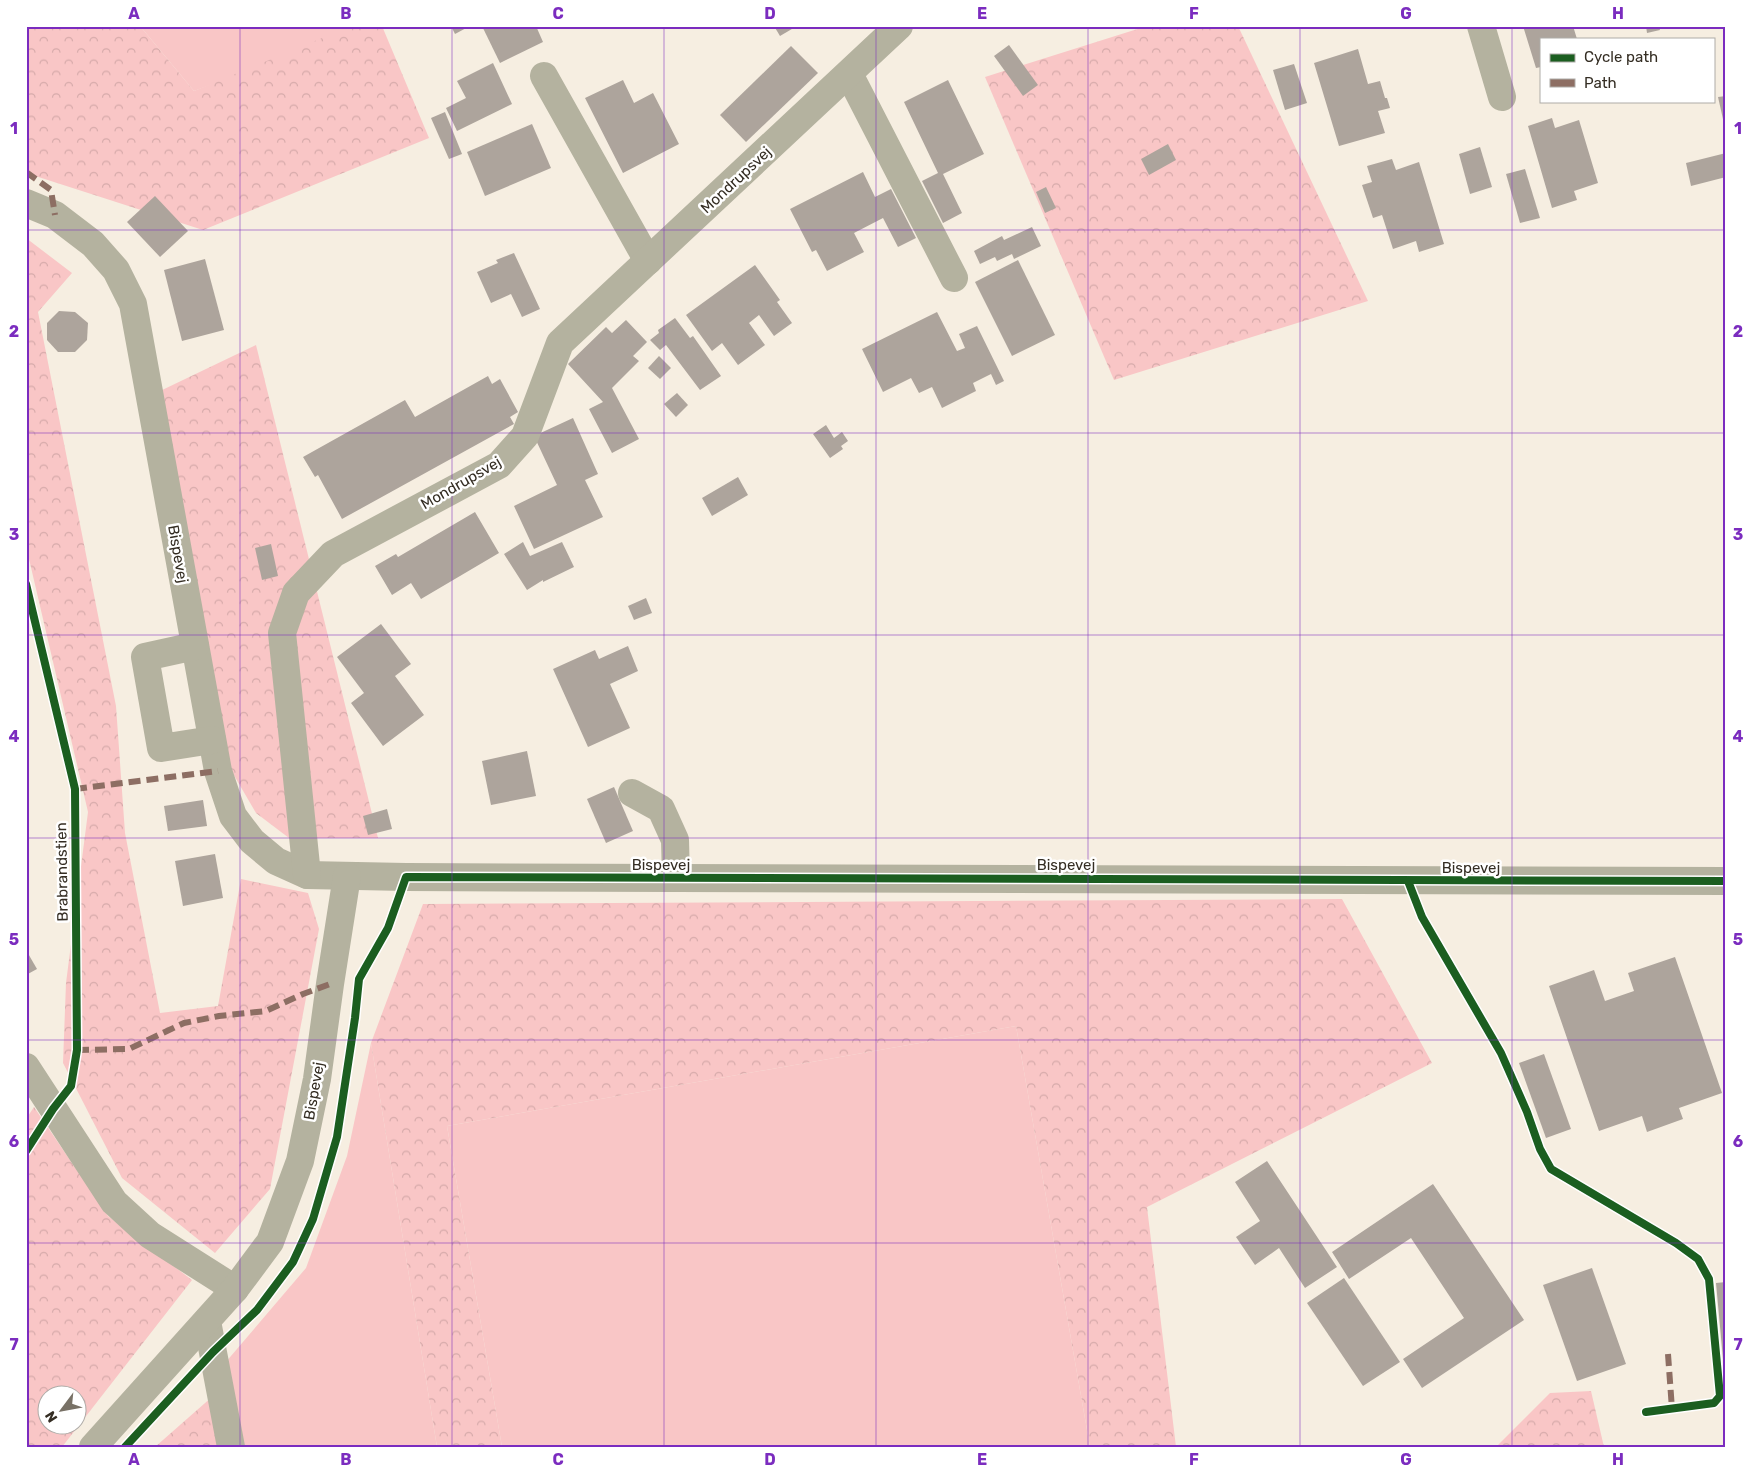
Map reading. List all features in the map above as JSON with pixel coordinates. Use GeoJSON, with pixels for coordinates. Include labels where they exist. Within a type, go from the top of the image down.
{"type":"FeatureCollection","features":[{"type":"Feature","properties":{"kind":"street","name":"Mondrupsvej"},"geometry":{"type":"LineString","coordinates":[[307,875],[282,632],[296,593],[333,554],[499,464],[525,436],[560,343],[850,74],[899,26]]}},
{"type":"Feature","properties":{"kind":"street"},"geometry":{"type":"LineString","coordinates":[[1481,26],[1502,97]]}},
{"type":"Feature","properties":{"kind":"street"},"geometry":{"type":"LineString","coordinates":[[850,74],[954,278]]}},
{"type":"Feature","properties":{"kind":"street"},"geometry":{"type":"LineString","coordinates":[[544,76],[648,261]]}},
{"type":"Feature","properties":{"kind":"street","name":"Bispevej"},"geometry":{"type":"LineString","coordinates":[[26,203],[55,216],[94,244],[116,270],[133,304],[218,772],[233,816],[252,841],[276,862],[307,875],[1726,881]]}},
{"type":"Feature","properties":{"kind":"street"},"geometry":{"type":"LineString","coordinates":[[195,646],[145,657],[161,748],[212,740]]}},
{"type":"Feature","properties":{"kind":"street"},"geometry":{"type":"LineString","coordinates":[[632,793],[661,809],[674,840],[676,878]]}},
{"type":"Feature","properties":{"kind":"street","name":"Bispevej"},"geometry":{"type":"LineString","coordinates":[[93,1447],[235,1289],[270,1242],[300,1161],[317,1079],[348,876]]}},
{"type":"Feature","properties":{"kind":"street"},"geometry":{"type":"LineString","coordinates":[[26,1067],[114,1202],[150,1235],[235,1289]]}},
{"type":"Feature","properties":{"kind":"street"},"geometry":{"type":"LineString","coordinates":[[207,1321],[231,1447]]}},
{"type":"Feature","properties":{"kind":"green space"},"geometry":{"type":"Polygon","coordinates":[[[26,26],[140,26],[194,91],[351,26],[382,26],[429,138],[203,230],[26,173],[26,26]]]}},
{"type":"Feature","properties":{"kind":"green space"},"geometry":{"type":"Polygon","coordinates":[[[140,26],[370,26],[194,91],[140,26]]]}},
{"type":"Feature","properties":{"kind":"green space"},"geometry":{"type":"Polygon","coordinates":[[[1147,26],[1238,26],[1368,301],[1114,380],[985,77],[1147,26]]]}},
{"type":"Feature","properties":{"kind":"green space"},"geometry":{"type":"Polygon","coordinates":[[[26,238],[72,273],[38,312],[116,706],[125,833],[160,1013],[218,1006],[241,879],[308,893],[319,929],[270,1189],[215,1253],[122,1178],[63,1063],[66,983],[88,812],[26,546],[26,238]]]}},
{"type":"Feature","properties":{"kind":"green space"},"geometry":{"type":"Polygon","coordinates":[[[256,345],[378,838],[289,838],[256,813],[228,765],[158,392],[256,345]]]}},
{"type":"Feature","properties":{"kind":"green space"},"geometry":{"type":"Polygon","coordinates":[[[1342,899],[1432,1063],[1147,1207],[1176,1447],[1090,1447],[1016,1026],[447,1126],[502,1447],[437,1447],[371,1043],[423,904],[1342,899]]]}},
{"type":"Feature","properties":{"kind":"green space"},"geometry":{"type":"Polygon","coordinates":[[[1016,1026],[1090,1447],[502,1447],[447,1126],[1016,1026]]]}},
{"type":"Feature","properties":{"kind":"green space"},"geometry":{"type":"Polygon","coordinates":[[[371,1043],[437,1447],[242,1447],[225,1363],[306,1268],[347,1156],[371,1043]]]}},
{"type":"Feature","properties":{"kind":"green space"},"geometry":{"type":"Polygon","coordinates":[[[34,1107],[108,1216],[192,1280],[88,1414],[88,1386],[38,1386],[38,1436],[71,1436],[62,1447],[26,1447],[26,1119],[34,1107]]]}},
{"type":"Feature","properties":{"kind":"green space"},"geometry":{"type":"Polygon","coordinates":[[[1591,1391],[1604,1447],[1496,1447],[1550,1393],[1591,1391]]]}},
{"type":"Feature","properties":{"kind":"green space"},"geometry":{"type":"Polygon","coordinates":[[[213,1396],[221,1447],[155,1447],[213,1396]]]}},
{"type":"Feature","properties":{"kind":"building"},"geometry":{"type":"Polygon","coordinates":[[[451,26],[470,26],[455,34],[451,26]]]}},
{"type":"Feature","properties":{"kind":"building"},"geometry":{"type":"Polygon","coordinates":[[[482,26],[536,26],[543,42],[500,63],[482,26]]]}},
{"type":"Feature","properties":{"kind":"building"},"geometry":{"type":"Polygon","coordinates":[[[774,26],[797,26],[780,36],[774,26]]]}},
{"type":"Feature","properties":{"kind":"building"},"geometry":{"type":"Polygon","coordinates":[[[1523,26],[1573,26],[1577,38],[1540,38],[1540,67],[1536,68],[1523,26]]]}},
{"type":"Feature","properties":{"kind":"building"},"geometry":{"type":"Polygon","coordinates":[[[1646,26],[1659,26],[1660,30],[1647,33],[1646,26]]]}},
{"type":"Feature","properties":{"kind":"building"},"geometry":{"type":"Polygon","coordinates":[[[1009,45],[1038,85],[1023,96],[994,56],[1009,45]]]}},
{"type":"Feature","properties":{"kind":"building"},"geometry":{"type":"Polygon","coordinates":[[[791,46],[818,73],[746,142],[720,115],[791,46]]]}},
{"type":"Feature","properties":{"kind":"building"},"geometry":{"type":"Polygon","coordinates":[[[1358,49],[1368,84],[1380,81],[1390,108],[1378,111],[1385,133],[1339,146],[1314,63],[1358,49]]]}},
{"type":"Feature","properties":{"kind":"building"},"geometry":{"type":"Polygon","coordinates":[[[493,63],[512,104],[457,131],[446,108],[466,98],[457,81],[493,63]]]}},
{"type":"Feature","properties":{"kind":"building"},"geometry":{"type":"Polygon","coordinates":[[[1294,64],[1307,103],[1285,110],[1273,70],[1294,64]]]}},
{"type":"Feature","properties":{"kind":"building"},"geometry":{"type":"Polygon","coordinates":[[[623,80],[634,103],[653,93],[679,144],[623,173],[585,98],[623,80]]]}},
{"type":"Feature","properties":{"kind":"building"},"geometry":{"type":"Polygon","coordinates":[[[948,80],[984,154],[943,174],[962,213],[943,223],[922,181],[938,173],[904,102],[948,80]]]}},
{"type":"Feature","properties":{"kind":"building"},"geometry":{"type":"Polygon","coordinates":[[[1726,96],[1726,128],[1725,128],[1718,97],[1726,96]]]}},
{"type":"Feature","properties":{"kind":"building"},"geometry":{"type":"Polygon","coordinates":[[[445,112],[462,154],[449,159],[431,118],[445,112]]]}},
{"type":"Feature","properties":{"kind":"building"},"geometry":{"type":"Polygon","coordinates":[[[1552,118],[1555,128],[1579,120],[1598,183],[1574,191],[1577,200],[1552,208],[1528,126],[1552,118]]]}},
{"type":"Feature","properties":{"kind":"building"},"geometry":{"type":"Polygon","coordinates":[[[532,124],[551,168],[485,196],[467,152],[532,124]]]}},
{"type":"Feature","properties":{"kind":"building"},"geometry":{"type":"Polygon","coordinates":[[[1168,144],[1176,160],[1149,175],[1141,159],[1168,144]]]}},
{"type":"Feature","properties":{"kind":"building"},"geometry":{"type":"Polygon","coordinates":[[[1480,147],[1492,187],[1470,194],[1459,154],[1480,147]]]}},
{"type":"Feature","properties":{"kind":"building"},"geometry":{"type":"Polygon","coordinates":[[[1726,153],[1726,177],[1691,186],[1686,163],[1726,153]]]}},
{"type":"Feature","properties":{"kind":"building"},"geometry":{"type":"Polygon","coordinates":[[[1392,159],[1396,170],[1419,162],[1444,244],[1419,252],[1416,241],[1393,249],[1382,215],[1373,218],[1362,185],[1372,182],[1367,166],[1392,159]]]}},
{"type":"Feature","properties":{"kind":"building"},"geometry":{"type":"Polygon","coordinates":[[[1525,169],[1540,218],[1520,223],[1506,174],[1525,169]]]}},
{"type":"Feature","properties":{"kind":"building"},"geometry":{"type":"Polygon","coordinates":[[[863,172],[875,197],[891,189],[916,238],[898,247],[883,218],[854,233],[864,252],[827,271],[816,250],[812,252],[790,209],[863,172]]]}},
{"type":"Feature","properties":{"kind":"building"},"geometry":{"type":"Polygon","coordinates":[[[1046,187],[1056,208],[1045,213],[1036,192],[1046,187]]]}},
{"type":"Feature","properties":{"kind":"building"},"geometry":{"type":"Polygon","coordinates":[[[155,196],[188,231],[160,257],[127,222],[155,196]]]}},
{"type":"Feature","properties":{"kind":"building"},"geometry":{"type":"Polygon","coordinates":[[[1032,227],[1041,246],[1014,259],[1012,254],[997,261],[995,257],[980,264],[974,251],[1002,236],[1004,240],[1032,227]]]}},
{"type":"Feature","properties":{"kind":"building"},"geometry":{"type":"Polygon","coordinates":[[[514,253],[540,309],[522,317],[511,294],[491,303],[477,272],[498,263],[496,260],[514,253]]]}},
{"type":"Feature","properties":{"kind":"building"},"geometry":{"type":"Polygon","coordinates":[[[205,259],[224,330],[182,341],[164,270],[205,259]]]}},
{"type":"Feature","properties":{"kind":"building"},"geometry":{"type":"Polygon","coordinates":[[[1018,260],[1055,335],[1012,356],[975,282],[1018,260]]]}},
{"type":"Feature","properties":{"kind":"building"},"geometry":{"type":"Polygon","coordinates":[[[755,265],[780,300],[777,302],[792,323],[774,336],[759,315],[749,323],[765,345],[738,365],[722,343],[712,351],[686,315],[755,265]]]}},
{"type":"Feature","properties":{"kind":"building"},"geometry":{"type":"Polygon","coordinates":[[[59,311],[75,312],[88,323],[87,340],[75,352],[58,352],[47,340],[47,323],[59,311]]]}},
{"type":"Feature","properties":{"kind":"building"},"geometry":{"type":"Polygon","coordinates":[[[937,312],[957,351],[965,348],[959,334],[977,326],[1004,381],[996,385],[991,374],[973,383],[976,391],[942,408],[932,387],[919,393],[911,378],[883,392],[862,349],[937,312]]]}},
{"type":"Feature","properties":{"kind":"building"},"geometry":{"type":"Polygon","coordinates":[[[675,318],[690,338],[693,336],[721,376],[700,390],[666,345],[660,350],[650,340],[659,333],[658,330],[675,318]]]}},
{"type":"Feature","properties":{"kind":"building"},"geometry":{"type":"Polygon","coordinates":[[[626,320],[647,342],[633,356],[639,361],[612,388],[639,439],[612,453],[589,409],[603,402],[568,364],[606,327],[612,333],[626,320]]]}},
{"type":"Feature","properties":{"kind":"building"},"geometry":{"type":"Polygon","coordinates":[[[659,356],[671,368],[660,379],[648,368],[659,356]]]}},
{"type":"Feature","properties":{"kind":"building"},"geometry":{"type":"Polygon","coordinates":[[[488,376],[492,384],[500,379],[518,412],[510,417],[514,424],[342,519],[318,475],[315,477],[303,457],[405,400],[415,417],[488,376]]]}},
{"type":"Feature","properties":{"kind":"building"},"geometry":{"type":"Polygon","coordinates":[[[677,393],[688,405],[676,417],[664,404],[677,393]]]}},
{"type":"Feature","properties":{"kind":"building"},"geometry":{"type":"Polygon","coordinates":[[[573,418],[598,474],[585,480],[603,517],[534,549],[514,506],[557,485],[534,436],[573,418]]]}},
{"type":"Feature","properties":{"kind":"building"},"geometry":{"type":"Polygon","coordinates":[[[826,425],[834,438],[842,432],[848,441],[841,446],[843,449],[830,458],[813,434],[826,425]]]}},
{"type":"Feature","properties":{"kind":"building"},"geometry":{"type":"Polygon","coordinates":[[[738,477],[748,495],[712,516],[702,498],[738,477]]]}},
{"type":"Feature","properties":{"kind":"building"},"geometry":{"type":"Polygon","coordinates":[[[475,512],[499,553],[421,599],[411,583],[392,595],[375,566],[396,554],[398,557],[475,512]]]}},
{"type":"Feature","properties":{"kind":"building"},"geometry":{"type":"Polygon","coordinates":[[[523,542],[530,556],[562,542],[574,567],[543,582],[543,580],[527,590],[504,554],[523,542]]]}},
{"type":"Feature","properties":{"kind":"building"},"geometry":{"type":"Polygon","coordinates":[[[271,544],[278,576],[262,580],[255,548],[271,544]]]}},
{"type":"Feature","properties":{"kind":"building"},"geometry":{"type":"Polygon","coordinates":[[[646,598],[652,613],[634,620],[628,606],[646,598]]]}},
{"type":"Feature","properties":{"kind":"building"},"geometry":{"type":"Polygon","coordinates":[[[381,624],[411,664],[395,676],[424,715],[383,746],[351,703],[364,693],[337,657],[381,624]]]}},
{"type":"Feature","properties":{"kind":"building"},"geometry":{"type":"Polygon","coordinates":[[[628,646],[638,671],[610,684],[630,728],[588,747],[553,669],[595,650],[599,659],[628,646]]]}},
{"type":"Feature","properties":{"kind":"building"},"geometry":{"type":"Polygon","coordinates":[[[527,751],[536,796],[491,805],[482,761],[527,751]]]}},
{"type":"Feature","properties":{"kind":"building"},"geometry":{"type":"Polygon","coordinates":[[[614,787],[633,831],[606,843],[587,799],[614,787]]]}},
{"type":"Feature","properties":{"kind":"building"},"geometry":{"type":"Polygon","coordinates":[[[203,800],[207,826],[168,831],[164,806],[203,800]]]}},
{"type":"Feature","properties":{"kind":"building"},"geometry":{"type":"Polygon","coordinates":[[[387,809],[392,829],[368,835],[363,816],[387,809]]]}},
{"type":"Feature","properties":{"kind":"building"},"geometry":{"type":"Polygon","coordinates":[[[215,854],[223,898],[183,906],[175,861],[215,854]]]}},
{"type":"Feature","properties":{"kind":"building"},"geometry":{"type":"Polygon","coordinates":[[[26,950],[37,969],[26,975],[26,950]]]}},
{"type":"Feature","properties":{"kind":"building"},"geometry":{"type":"Polygon","coordinates":[[[1675,957],[1722,1093],[1679,1108],[1683,1119],[1647,1132],[1642,1116],[1599,1131],[1549,986],[1594,970],[1605,1001],[1634,991],[1628,973],[1675,957]]]}},
{"type":"Feature","properties":{"kind":"building"},"geometry":{"type":"Polygon","coordinates":[[[1544,1054],[1571,1129],[1546,1138],[1519,1063],[1544,1054]]]}},
{"type":"Feature","properties":{"kind":"building"},"geometry":{"type":"Polygon","coordinates":[[[1267,1161],[1337,1267],[1305,1288],[1279,1248],[1255,1265],[1236,1237],[1260,1221],[1235,1182],[1267,1161]]]}},
{"type":"Feature","properties":{"kind":"building"},"geometry":{"type":"Polygon","coordinates":[[[1433,1184],[1524,1320],[1422,1388],[1403,1359],[1464,1318],[1411,1238],[1349,1279],[1332,1252],[1433,1184]]]}},
{"type":"Feature","properties":{"kind":"building"},"geometry":{"type":"Polygon","coordinates":[[[1592,1268],[1626,1364],[1577,1381],[1543,1285],[1592,1268]]]}},
{"type":"Feature","properties":{"kind":"building"},"geometry":{"type":"Polygon","coordinates":[[[1344,1278],[1400,1362],[1363,1386],[1307,1303],[1344,1278]]]}},
{"type":"Feature","properties":{"kind":"building"},"geometry":{"type":"Polygon","coordinates":[[[1726,1282],[1726,1370],[1724,1370],[1716,1283],[1726,1282]]]}},
{"type":"Feature","properties":{"kind":"marked path"},"geometry":{"type":"LineString","coordinates":[[26,172],[51,190],[55,215]]}},
{"type":"Feature","properties":{"kind":"marked path"},"geometry":{"type":"LineString","coordinates":[[75,789],[218,771]]}},
{"type":"Feature","properties":{"kind":"marked path"},"geometry":{"type":"LineString","coordinates":[[77,1050],[129,1049],[184,1023],[219,1016],[266,1011],[330,984]]}},
{"type":"Feature","properties":{"kind":"marked path"},"geometry":{"type":"LineString","coordinates":[[1668,1354],[1672,1409]]}},
{"type":"Feature","properties":{"kind":"cycle path","name":"Brabrandstien"},"geometry":{"type":"LineString","coordinates":[[26,584],[75,789],[77,1050],[71,1086],[53,1109],[26,1151]]}},
{"type":"Feature","properties":{"kind":"cycle path"},"geometry":{"type":"LineString","coordinates":[[125,1447],[213,1352],[257,1310],[293,1262],[313,1219],[337,1137],[359,979],[388,928],[406,877],[1726,881]]}},
{"type":"Feature","properties":{"kind":"cycle path"},"geometry":{"type":"LineString","coordinates":[[1408,881],[1422,917],[1501,1053],[1527,1112],[1540,1149],[1551,1169],[1676,1243],[1698,1259],[1709,1279],[1720,1396],[1714,1403],[1646,1412]]}}]}
